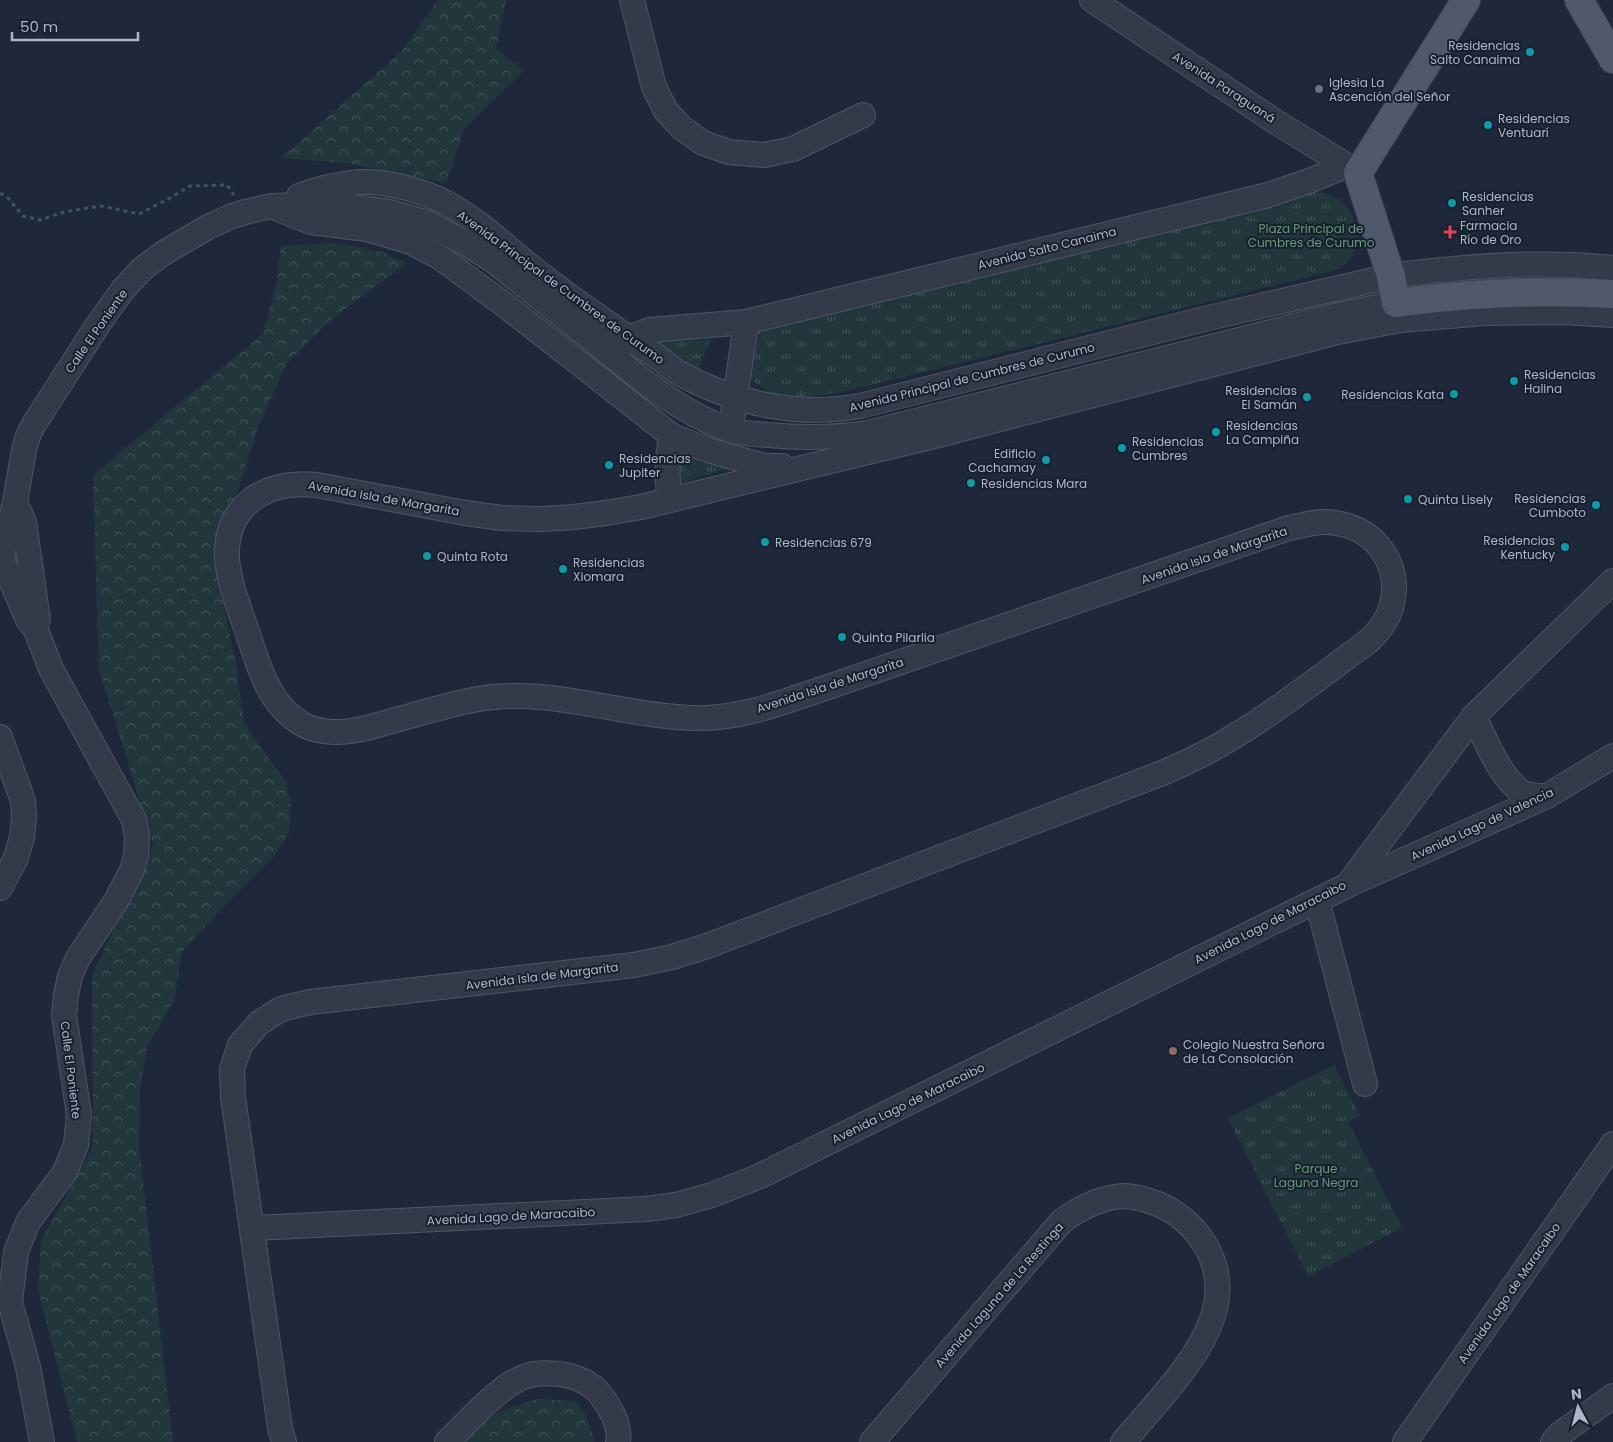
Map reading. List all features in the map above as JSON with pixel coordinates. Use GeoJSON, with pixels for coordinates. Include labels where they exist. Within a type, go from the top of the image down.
{"type":"FeatureCollection","features":[{"type":"Feature","properties":{"kind":"main road"},"geometry":{"type":"LineString","coordinates":[[1561,0],[1570,6],[1610,54]]}},
{"type":"Feature","properties":{"kind":"main road"},"geometry":{"type":"LineString","coordinates":[[1579,0],[1610,54]]}},
{"type":"Feature","properties":{"kind":"main road"},"geometry":{"type":"LineString","coordinates":[[1398,311],[1391,276],[1352,169],[1465,3]]}},
{"type":"Feature","properties":{"kind":"main road","name":"Avenida Principal de Cumbres de Curumo"},"geometry":{"type":"LineString","coordinates":[[1398,311],[1472,295],[1546,291],[1613,294]]}},
{"type":"Feature","properties":{"kind":"street"},"geometry":{"type":"LineString","coordinates":[[632,0],[654,87],[666,111],[682,128],[703,143],[729,152],[764,155],[793,149],[863,115]]}},
{"type":"Feature","properties":{"kind":"street","name":"Avenida Paraguaná"},"geometry":{"type":"LineString","coordinates":[[1092,0],[1276,122],[1352,169]]}},
{"type":"Feature","properties":{"kind":"street","name":"Avenida Salto Canaima"},"geometry":{"type":"LineString","coordinates":[[613,356],[629,338],[650,330],[746,322],[1268,195],[1352,169]]}},
{"type":"Feature","properties":{"kind":"street","name":"Avenida Principal de Cumbres de Curumo"},"geometry":{"type":"LineString","coordinates":[[272,206],[309,192],[362,182],[386,184],[415,190],[446,202],[462,213],[537,272],[680,374],[712,390],[755,404],[804,410],[839,410],[870,403],[1204,320],[1391,276],[1502,266],[1558,265],[1613,268]]}},
{"type":"Feature","properties":{"kind":"street","name":"Avenida Principal de Cumbres de Curumo"},"geometry":{"type":"LineString","coordinates":[[272,206],[330,204],[390,212],[425,222],[467,244],[495,262],[646,384],[692,413],[732,430],[750,434],[797,438],[839,437],[868,433],[1297,326],[1398,311],[1564,312],[1613,315]]}},
{"type":"Feature","properties":{"kind":"street"},"geometry":{"type":"LineString","coordinates":[[272,206],[311,222],[367,229],[390,235],[411,242],[440,258],[506,306],[672,436],[708,450],[744,472]]}},
{"type":"Feature","properties":{"kind":"street","name":"Calle El Poniente"},"geometry":{"type":"LineString","coordinates":[[42,1442],[28,1367],[10,1302],[16,1252],[28,1222],[65,1172],[76,1145],[79,1115],[64,1015],[66,995],[70,976],[78,958],[116,901],[132,870],[137,838],[134,820],[51,669],[36,630],[28,620],[1,563],[15,502],[24,450],[34,424],[99,323],[122,291],[141,270],[162,254],[208,227],[232,216],[272,206]]}},
{"type":"Feature","properties":{"kind":"street","name":"Avenida Principal de Cumbres de Curumo"},"geometry":{"type":"LineString","coordinates":[[670,500],[744,472],[807,466],[938,435],[1338,332],[1398,311]]}},
{"type":"Feature","properties":{"kind":"street"},"geometry":{"type":"LineString","coordinates":[[744,472],[732,430],[746,322]]}},
{"type":"Feature","properties":{"kind":"street"},"geometry":{"type":"LineString","coordinates":[[670,500],[667,484],[667,454],[672,436]]}},
{"type":"Feature","properties":{"kind":"street","name":"Avenida Isla de Margarita"},"geometry":{"type":"LineString","coordinates":[[252,1228],[232,1097],[232,1069],[240,1046],[259,1023],[281,1009],[310,1002],[634,965],[672,957],[717,942],[1165,772],[1198,757],[1233,737],[1284,703],[1370,640],[1382,627],[1391,609],[1394,592],[1394,579],[1388,558],[1373,539],[1345,525],[1321,522],[1286,529],[837,684],[734,715],[694,718],[648,714],[544,697],[503,697],[475,699],[345,732],[325,732],[295,720],[272,694],[260,670],[234,594],[227,559],[229,535],[236,516],[247,503],[262,493],[301,483],[502,518],[542,519],[574,517],[606,513],[670,500]]}},
{"type":"Feature","properties":{"kind":"street","name":"Calle El Poniente"},"geometry":{"type":"LineString","coordinates":[[15,502],[24,522],[38,617],[36,630]]}},
{"type":"Feature","properties":{"kind":"street"},"geometry":{"type":"LineString","coordinates":[[1,563],[16,561],[30,567]]}},
{"type":"Feature","properties":{"kind":"street","name":"Avenida Lago de Maracaibo"},"geometry":{"type":"LineString","coordinates":[[252,1228],[646,1209],[676,1205],[712,1195],[760,1176],[1348,885],[1474,716],[1613,581]]}},
{"type":"Feature","properties":{"kind":"street"},"geometry":{"type":"LineString","coordinates":[[1474,716],[1496,760],[1511,781],[1520,791],[1530,795],[1546,796]]}},
{"type":"Feature","properties":{"kind":"street"},"geometry":{"type":"LineString","coordinates":[[0,737],[23,802],[24,817],[22,836],[16,858],[0,888]]}},
{"type":"Feature","properties":{"kind":"street","name":"Avenida Lago de Valencia"},"geometry":{"type":"LineString","coordinates":[[1348,885],[1546,796],[1613,756]]}},
{"type":"Feature","properties":{"kind":"street"},"geometry":{"type":"LineString","coordinates":[[1317,900],[1365,1084]]}},
{"type":"Feature","properties":{"kind":"street","name":"Avenida Lago de Maracaibo"},"geometry":{"type":"LineString","coordinates":[[1405,1442],[1613,1144]]}},
{"type":"Feature","properties":{"kind":"street","name":"Avenida Laguna de La Restinga"},"geometry":{"type":"LineString","coordinates":[[872,1442],[1062,1222],[1076,1211],[1089,1205],[1107,1198],[1126,1196],[1146,1199],[1168,1208],[1197,1232],[1208,1248],[1215,1266],[1216,1303],[1202,1343],[1188,1364],[1124,1442]]}},
{"type":"Feature","properties":{"kind":"street"},"geometry":{"type":"LineString","coordinates":[[252,1228],[280,1428],[284,1442]]}},
{"type":"Feature","properties":{"kind":"street"},"geometry":{"type":"LineString","coordinates":[[448,1442],[504,1388],[527,1376],[553,1373],[574,1377],[596,1389],[608,1403],[615,1420],[619,1438],[618,1442]]}},
{"type":"Feature","properties":{"kind":"street"},"geometry":{"type":"LineString","coordinates":[[1553,1442],[1560,1434],[1613,1396]]}},
{"type":"Feature","properties":{"kind":"path"},"geometry":{"type":"LineString","coordinates":[[0,193],[8,198],[23,216],[40,220],[64,212],[101,206],[139,214],[190,186],[228,185],[245,212]]}},
{"type":"Feature","properties":{"kind":"green space"},"geometry":{"type":"Polygon","coordinates":[[[438,0],[506,0],[496,48],[523,71],[464,129],[446,183],[346,163],[281,158],[401,52],[438,0]]]}},
{"type":"Feature","properties":{"kind":"green space","name":"Plaza Principal de Cumbres de Curumo"},"geometry":{"type":"Polygon","coordinates":[[[1317,192],[1333,196],[1342,202],[1353,216],[1356,225],[1357,241],[1355,250],[1348,262],[1336,270],[851,390],[809,396],[795,397],[782,395],[769,391],[757,384],[747,374],[752,336],[761,328],[911,293],[1317,192]]]}},
{"type":"Feature","properties":{"kind":"green space"},"geometry":{"type":"Polygon","coordinates":[[[336,243],[382,252],[407,263],[329,321],[287,363],[259,425],[239,488],[220,525],[214,563],[236,663],[244,723],[286,782],[291,806],[289,834],[274,856],[221,909],[182,952],[174,1001],[147,1047],[140,1089],[139,1147],[173,1442],[77,1442],[38,1289],[41,1241],[93,1147],[92,976],[153,844],[99,670],[93,475],[263,334],[277,280],[281,246],[336,243]]]}},
{"type":"Feature","properties":{"kind":"green space"},"geometry":{"type":"Polygon","coordinates":[[[710,340],[697,374],[655,341],[710,340]]]}},
{"type":"Feature","properties":{"kind":"green space"},"geometry":{"type":"Polygon","coordinates":[[[678,447],[734,467],[677,484],[678,447]]]}},
{"type":"Feature","properties":{"kind":"green space","name":"Parque Laguna Negra"},"geometry":{"type":"Polygon","coordinates":[[[1334,1065],[1360,1116],[1348,1122],[1402,1228],[1308,1276],[1228,1118],[1334,1065]]]}},
{"type":"Feature","properties":{"kind":"green space"},"geometry":{"type":"Polygon","coordinates":[[[537,1399],[576,1401],[585,1413],[595,1442],[466,1442],[482,1424],[497,1413],[537,1399]]]}},
{"type":"Feature","properties":{"kind":"place","name":"Residencias Salto Canaima"},"geometry":{"type":"Point","coordinates":[1530,52]}},
{"type":"Feature","properties":{"kind":"place","name":"Iglesia La Ascención del Señor"},"geometry":{"type":"Point","coordinates":[1319,89]}},
{"type":"Feature","properties":{"kind":"place","name":"Residencias Ventuarí"},"geometry":{"type":"Point","coordinates":[1488,125]}},
{"type":"Feature","properties":{"kind":"place","name":"Residencias Sanher"},"geometry":{"type":"Point","coordinates":[1452,203]}},
{"type":"Feature","properties":{"kind":"place","name":"Farmacia Río de Oro"},"geometry":{"type":"Point","coordinates":[1450,232]}},
{"type":"Feature","properties":{"kind":"place","name":"Residencias Halina"},"geometry":{"type":"Point","coordinates":[1514,381]}},
{"type":"Feature","properties":{"kind":"place","name":"Residencias Kata"},"geometry":{"type":"Point","coordinates":[1454,394]}},
{"type":"Feature","properties":{"kind":"place","name":"Residencias El Samán"},"geometry":{"type":"Point","coordinates":[1307,397]}},
{"type":"Feature","properties":{"kind":"place","name":"Residencias La Campiña"},"geometry":{"type":"Point","coordinates":[1216,432]}},
{"type":"Feature","properties":{"kind":"place","name":"Residencias Cumbres"},"geometry":{"type":"Point","coordinates":[1122,448]}},
{"type":"Feature","properties":{"kind":"place","name":"Edificio Cachamay"},"geometry":{"type":"Point","coordinates":[1046,460]}},
{"type":"Feature","properties":{"kind":"place","name":"Residencias Jupiter"},"geometry":{"type":"Point","coordinates":[609,465]}},
{"type":"Feature","properties":{"kind":"place","name":"Residencias Mara"},"geometry":{"type":"Point","coordinates":[971,483]}},
{"type":"Feature","properties":{"kind":"place","name":"Quinta Lisely"},"geometry":{"type":"Point","coordinates":[1408,499]}},
{"type":"Feature","properties":{"kind":"place","name":"Residencias Cumboto"},"geometry":{"type":"Point","coordinates":[1596,505]}},
{"type":"Feature","properties":{"kind":"place","name":"Residencias 679"},"geometry":{"type":"Point","coordinates":[765,542]}},
{"type":"Feature","properties":{"kind":"place","name":"Residencias Kentucky"},"geometry":{"type":"Point","coordinates":[1565,547]}},
{"type":"Feature","properties":{"kind":"place","name":"Quinta Rota"},"geometry":{"type":"Point","coordinates":[427,556]}},
{"type":"Feature","properties":{"kind":"place","name":"Residencias Xiomara"},"geometry":{"type":"Point","coordinates":[563,569]}},
{"type":"Feature","properties":{"kind":"place","name":"Quinta Pilarlia"},"geometry":{"type":"Point","coordinates":[842,637]}},
{"type":"Feature","properties":{"kind":"place","name":"Colegio Nuestra Señora de La Consolación"},"geometry":{"type":"Point","coordinates":[1173,1051]}}]}
